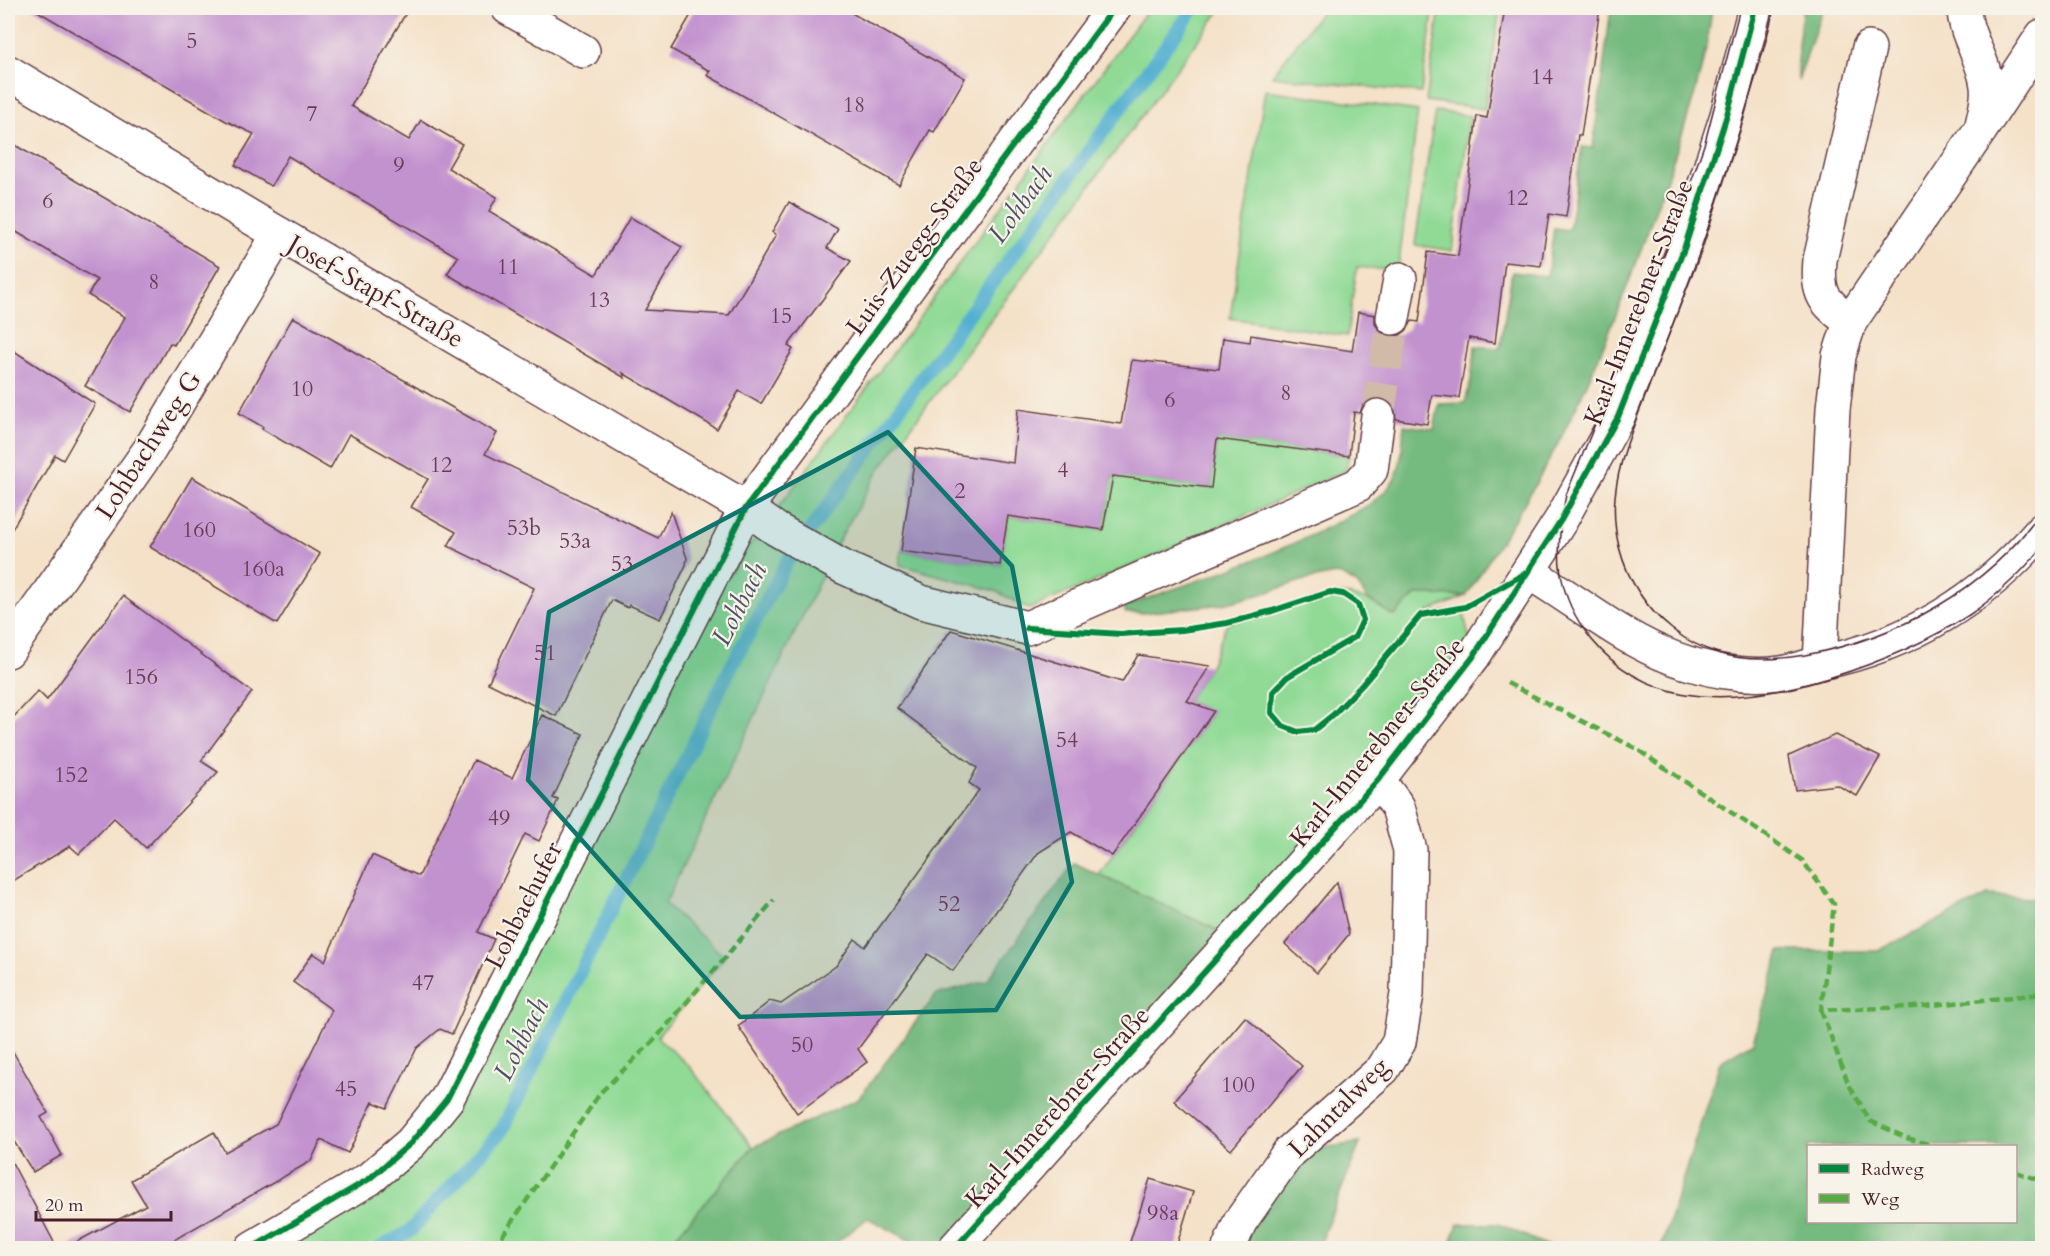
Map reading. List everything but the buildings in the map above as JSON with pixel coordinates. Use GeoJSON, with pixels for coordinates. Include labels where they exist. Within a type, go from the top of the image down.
{"type":"FeatureCollection","features":[{"type":"Feature","properties":{"kind":"street"},"geometry":{"type":"LineString","coordinates":[[508,8],[583,51]]}},
{"type":"Feature","properties":{"kind":"street","name":"Karl-Innerebner-Straße"},"geometry":{"type":"LineString","coordinates":[[955,1248],[1378,780],[1473,657],[1528,572],[1593,463],[1618,417],[1635,377],[1685,246],[1726,114],[1755,8]]}},
{"type":"Feature","properties":{"kind":"street"},"geometry":{"type":"LineString","coordinates":[[1964,8],[1964,21],[1986,82],[1987,104],[1981,129]]}},
{"type":"Feature","properties":{"kind":"street","name":"Luis-Zuegg-Straße"},"geometry":{"type":"LineString","coordinates":[[746,508],[1109,9]]}},
{"type":"Feature","properties":{"kind":"street"},"geometry":{"type":"LineString","coordinates":[[1820,663],[1833,409],[1839,356],[1850,322],[2043,36]]}},
{"type":"Feature","properties":{"kind":"street"},"geometry":{"type":"LineString","coordinates":[[1850,322],[1828,303],[1819,283],[1819,273],[1820,260],[1869,48]]}},
{"type":"Feature","properties":{"kind":"street","name":"Josef-Stapf-Straße"},"geometry":{"type":"LineString","coordinates":[[8,72],[746,508],[776,529],[843,567],[921,602],[1028,628],[1358,485],[1371,470],[1378,416]]}},
{"type":"Feature","properties":{"kind":"street","name":"Lohbachweg G"},"geometry":{"type":"LineString","coordinates":[[8,651],[150,449],[279,234]]}},
{"type":"Feature","properties":{"kind":"street"},"geometry":{"type":"LineString","coordinates":[[1393,318],[1400,279]]}},
{"type":"Feature","properties":{"kind":"street","name":"Lohbachufer"},"geometry":{"type":"LineString","coordinates":[[252,1248],[369,1179],[411,1143],[447,1099],[746,508]]}},
{"type":"Feature","properties":{"kind":"street"},"geometry":{"type":"LineString","coordinates":[[1528,572],[1639,643],[1698,666],[1760,674],[1780,673],[1844,659],[1915,632],[1959,607],[1994,580],[2023,553],[2043,530]]}},
{"type":"Feature","properties":{"kind":"street","name":"Lahntalweg"},"geometry":{"type":"LineString","coordinates":[[1229,1248],[1240,1222],[1289,1152],[1383,1069],[1399,1042],[1407,994],[1410,850],[1398,807],[1378,780]]}},
{"type":"Feature","properties":{"kind":"highlighted area"},"geometry":{"type":"Polygon","coordinates":[[[888,432],[1012,566],[1072,882],[996,1010],[740,1017],[528,780],[549,612],[888,432]]]}},
{"type":"Feature","properties":{"kind":"green space"},"geometry":{"type":"Polygon","coordinates":[[[1149,8],[1222,8],[879,470],[838,542],[665,904],[725,957],[657,1037],[689,1066],[753,1147],[672,1241],[674,1248],[252,1248],[411,1143],[677,644],[1149,8]]]}},
{"type":"Feature","properties":{"kind":"green space"},"geometry":{"type":"Polygon","coordinates":[[[1324,8],[1434,8],[1421,93],[1272,76],[1324,8]]]}},
{"type":"Feature","properties":{"kind":"green space"},"geometry":{"type":"Polygon","coordinates":[[[1440,8],[1500,8],[1485,109],[1426,101],[1440,8]]]}},
{"type":"Feature","properties":{"kind":"green space"},"geometry":{"type":"Polygon","coordinates":[[[1611,8],[1712,8],[1705,54],[1662,192],[1593,370],[1543,471],[1466,596],[1416,595],[1394,616],[1368,600],[1357,584],[1342,575],[1335,574],[1301,581],[1223,604],[1126,613],[1123,607],[1291,545],[1377,499],[1396,477],[1404,425],[1434,429],[1439,404],[1465,403],[1471,380],[1475,346],[1500,348],[1512,272],[1547,276],[1554,228],[1569,230],[1582,147],[1593,148],[1611,8]]]}},
{"type":"Feature","properties":{"kind":"green space"},"geometry":{"type":"Polygon","coordinates":[[[1803,8],[1823,8],[1798,81],[1798,45],[1803,8]]]}},
{"type":"Feature","properties":{"kind":"green space"},"geometry":{"type":"Polygon","coordinates":[[[1265,90],[1418,111],[1398,271],[1357,267],[1347,336],[1230,318],[1265,90]]]}},
{"type":"Feature","properties":{"kind":"green space"},"geometry":{"type":"Polygon","coordinates":[[[1435,111],[1470,116],[1452,251],[1415,245],[1435,111]]]}},
{"type":"Feature","properties":{"kind":"green space"},"geometry":{"type":"Polygon","coordinates":[[[1217,439],[1349,456],[1345,471],[1029,609],[996,591],[900,565],[901,551],[1000,565],[1008,516],[1103,530],[1113,476],[1211,488],[1217,439]]]}},
{"type":"Feature","properties":{"kind":"green space"},"geometry":{"type":"Polygon","coordinates":[[[1343,594],[1368,600],[1394,616],[1416,595],[1466,596],[1424,614],[1463,609],[1473,657],[1236,939],[1099,875],[1213,712],[1187,701],[1210,666],[1227,623],[1343,594]]]}},
{"type":"Feature","properties":{"kind":"green space"},"geometry":{"type":"Polygon","coordinates":[[[1074,863],[1236,939],[955,1248],[924,1248],[868,1218],[829,1248],[674,1248],[672,1241],[753,1147],[859,1098],[936,995],[987,981],[1074,863]]]}},
{"type":"Feature","properties":{"kind":"green space"},"geometry":{"type":"Polygon","coordinates":[[[1988,895],[2042,899],[2042,1248],[1661,1248],[1720,1062],[1753,1042],[1780,951],[1878,951],[1988,895]]]}},
{"type":"Feature","properties":{"kind":"green space"},"geometry":{"type":"Polygon","coordinates":[[[1360,1143],[1324,1233],[1322,1248],[1229,1248],[1289,1152],[1360,1143]]]}},
{"type":"Feature","properties":{"kind":"green space"},"geometry":{"type":"Polygon","coordinates":[[[1458,1224],[1499,1224],[1552,1248],[1449,1248],[1458,1224]]]}},
{"type":"Feature","properties":{"kind":"waterway","name":"Lohbach"},"geometry":{"type":"LineString","coordinates":[[380,1248],[410,1231],[502,1130],[728,673],[786,563],[1194,8]]}},
{"type":"Feature","properties":{"kind":"tunnel"},"geometry":{"type":"LineString","coordinates":[[1378,416],[1393,318]]}},
{"type":"Feature","properties":{"kind":"tram line"},"geometry":{"type":"LineString","coordinates":[[1740,8],[1705,142],[1673,234],[1566,495],[1559,553],[1564,589],[1580,623],[1611,660],[1658,687],[1685,694],[1718,697],[1755,694],[1832,677],[1907,649],[1969,615],[2017,575],[2042,548]]}},
{"type":"Feature","properties":{"kind":"tram line"},"geometry":{"type":"LineString","coordinates":[[1774,8],[1740,129],[1712,215],[1622,460],[1615,497],[1615,522],[1619,547],[1627,571],[1639,593],[1654,613],[1673,630],[1694,643],[1718,653],[1739,658],[1794,657],[1840,647],[1873,636],[1906,623],[1937,606],[1967,587],[1994,564],[2020,539],[2042,511]]}},
{"type":"Feature","properties":{"kind":"marked path"},"geometry":{"type":"LineString","coordinates":[[1507,683],[1635,748],[1802,860],[1834,904],[1821,1010],[1914,1007],[2042,994]]}},
{"type":"Feature","properties":{"kind":"marked path"},"geometry":{"type":"LineString","coordinates":[[494,1248],[601,1092],[657,1037],[774,900]]}},
{"type":"Feature","properties":{"kind":"marked path"},"geometry":{"type":"LineString","coordinates":[[1821,1010],[1848,1083],[1870,1121],[1907,1138],[1931,1145]]}},
{"type":"Feature","properties":{"kind":"marked path"},"geometry":{"type":"LineString","coordinates":[[2017,1172],[2042,1181]]}},
{"type":"Feature","properties":{"kind":"cycle path"},"geometry":{"type":"LineString","coordinates":[[252,1248],[369,1179],[411,1143],[447,1099],[746,508],[1114,8]]}},
{"type":"Feature","properties":{"kind":"cycle path"},"geometry":{"type":"LineString","coordinates":[[955,1248],[1378,780],[1473,657],[1561,520],[1618,417],[1685,246],[1727,115],[1755,8]]}},
{"type":"Feature","properties":{"kind":"cycle path"},"geometry":{"type":"LineString","coordinates":[[1027,628],[1121,634],[1182,630],[1227,623],[1330,592],[1343,594],[1358,604],[1363,620],[1355,637],[1287,677],[1273,692],[1272,713],[1283,726],[1298,732],[1314,730],[1334,714],[1362,685],[1421,615],[1465,607],[1526,573]]}}]}
